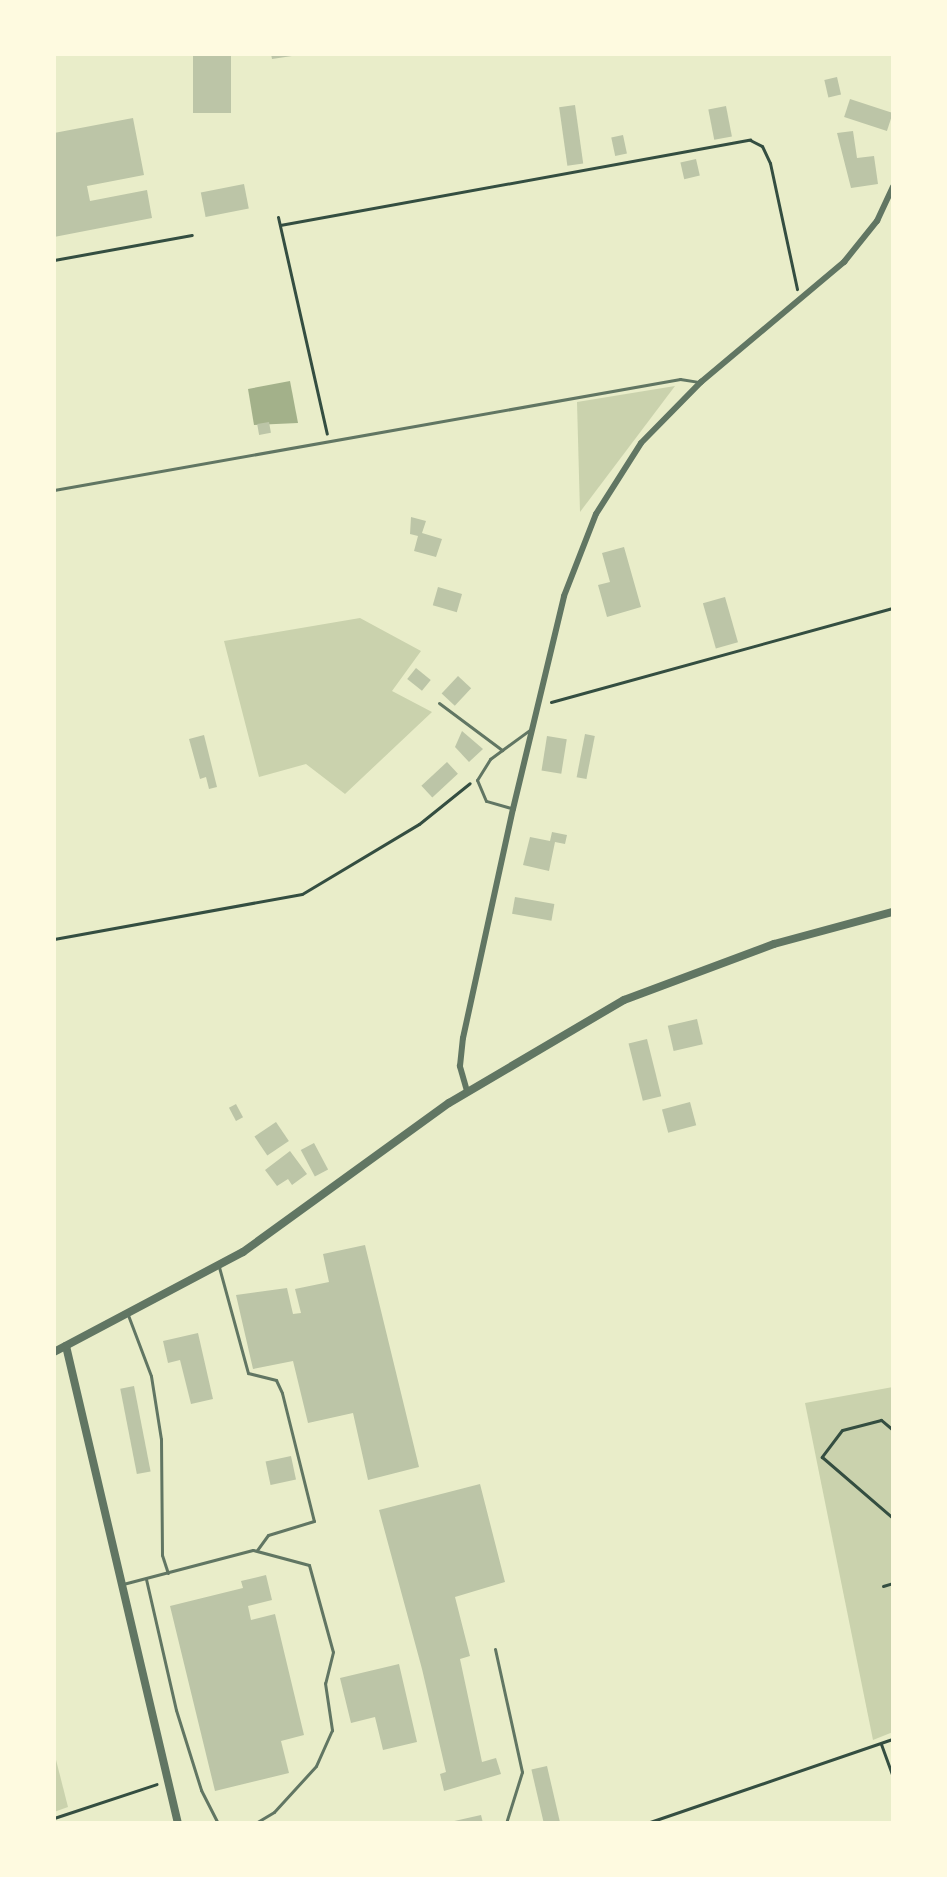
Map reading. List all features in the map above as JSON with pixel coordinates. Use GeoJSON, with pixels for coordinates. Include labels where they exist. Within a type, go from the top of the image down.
{"type":"FeatureCollection","features":[{"type":"Feature","properties":{"kind":"street"},"geometry":{"type":"LineString","coordinates":[[467,1091],[460,1066],[463,1038],[513,809],[564,596],[596,514],[641,443],[701,382],[805,299],[877,221],[893,187]]}},
{"type":"Feature","properties":{"kind":"street"},"geometry":{"type":"LineString","coordinates":[[54,1352],[219,1267],[467,1091],[581,1023],[661,983],[774,944],[893,912]]}},
{"type":"Feature","properties":{"kind":"street"},"geometry":{"type":"LineString","coordinates":[[66,1346],[178,1823]]}},
{"type":"Feature","properties":{"kind":"lane"},"geometry":{"type":"LineString","coordinates":[[54,490],[680,379],[701,382]]}},
{"type":"Feature","properties":{"kind":"lane"},"geometry":{"type":"LineString","coordinates":[[439,703],[502,750]]}},
{"type":"Feature","properties":{"kind":"lane"},"geometry":{"type":"LineString","coordinates":[[513,809],[486,801],[477,780],[502,750],[531,729]]}},
{"type":"Feature","properties":{"kind":"lane"},"geometry":{"type":"LineString","coordinates":[[219,1267],[248,1373],[276,1380],[282,1393],[314,1521],[268,1535],[256,1551]]}},
{"type":"Feature","properties":{"kind":"lane"},"geometry":{"type":"LineString","coordinates":[[128,1315],[151,1376],[161,1439],[162,1555],[168,1574]]}},
{"type":"Feature","properties":{"kind":"lane"},"geometry":{"type":"LineString","coordinates":[[123,1584],[256,1551],[309,1565],[333,1652],[325,1683],[332,1730],[316,1766],[274,1812],[256,1823]]}},
{"type":"Feature","properties":{"kind":"lane"},"geometry":{"type":"LineString","coordinates":[[146,1579],[176,1710],[201,1790],[218,1823]]}},
{"type":"Feature","properties":{"kind":"lane"},"geometry":{"type":"LineString","coordinates":[[495,1649],[522,1772],[506,1823]]}},
{"type":"Feature","properties":{"kind":"path"},"geometry":{"type":"LineString","coordinates":[[280,225],[750,140],[762,146],[770,163],[793,284],[805,299]]}},
{"type":"Feature","properties":{"kind":"path"},"geometry":{"type":"LineString","coordinates":[[278,217],[329,441]]}},
{"type":"Feature","properties":{"kind":"path"},"geometry":{"type":"LineString","coordinates":[[54,260],[192,235]]}},
{"type":"Feature","properties":{"kind":"path"},"geometry":{"type":"LineString","coordinates":[[539,701],[561,702],[893,608]]}},
{"type":"Feature","properties":{"kind":"path"},"geometry":{"type":"LineString","coordinates":[[54,939],[302,894],[419,824],[477,780]]}},
{"type":"Feature","properties":{"kind":"path"},"geometry":{"type":"LineString","coordinates":[[893,1430],[881,1420],[842,1430],[822,1457],[893,1518]]}},
{"type":"Feature","properties":{"kind":"path"},"geometry":{"type":"LineString","coordinates":[[883,1586],[893,1583]]}},
{"type":"Feature","properties":{"kind":"path"},"geometry":{"type":"LineString","coordinates":[[647,1823],[893,1739]]}},
{"type":"Feature","properties":{"kind":"path"},"geometry":{"type":"LineString","coordinates":[[881,1744],[893,1777]]}},
{"type":"Feature","properties":{"kind":"path"},"geometry":{"type":"LineString","coordinates":[[54,1818],[168,1780]]}},
{"type":"Feature","properties":{"kind":"shaded area"},"geometry":{"type":"Polygon","coordinates":[[[290,381],[298,423],[254,425],[248,389],[290,381]]]}},
{"type":"Feature","properties":{"kind":"shaded area"},"geometry":{"type":"Polygon","coordinates":[[[675,386],[580,512],[577,402],[675,386]]]}},
{"type":"Feature","properties":{"kind":"shaded area"},"geometry":{"type":"Polygon","coordinates":[[[360,618],[421,651],[392,691],[432,712],[345,794],[306,764],[259,777],[224,641],[360,618]]]}},
{"type":"Feature","properties":{"kind":"shaded area"},"geometry":{"type":"Polygon","coordinates":[[[893,1387],[893,1732],[873,1740],[805,1403],[893,1387]]]}},
{"type":"Feature","properties":{"kind":"shaded area"},"geometry":{"type":"Polygon","coordinates":[[[54,1752],[68,1807],[54,1812],[54,1752]]]}},
{"type":"Feature","properties":{"kind":"building"},"geometry":{"type":"Polygon","coordinates":[[[193,54],[231,54],[231,113],[193,113],[193,54]]]}},
{"type":"Feature","properties":{"kind":"building"},"geometry":{"type":"Polygon","coordinates":[[[271,54],[292,54],[292,56],[272,59],[271,54]]]}},
{"type":"Feature","properties":{"kind":"building"},"geometry":{"type":"Polygon","coordinates":[[[837,77],[841,95],[828,97],[824,80],[837,77]]]}},
{"type":"Feature","properties":{"kind":"building"},"geometry":{"type":"Polygon","coordinates":[[[850,99],[893,113],[887,131],[844,117],[850,99]]]}},
{"type":"Feature","properties":{"kind":"building"},"geometry":{"type":"Polygon","coordinates":[[[575,105],[583,163],[567,166],[559,107],[575,105]]]}},
{"type":"Feature","properties":{"kind":"building"},"geometry":{"type":"Polygon","coordinates":[[[726,106],[732,136],[714,140],[708,109],[726,106]]]}},
{"type":"Feature","properties":{"kind":"building"},"geometry":{"type":"Polygon","coordinates":[[[133,118],[144,175],[87,186],[90,201],[147,190],[152,218],[54,237],[54,133],[133,118]]]}},
{"type":"Feature","properties":{"kind":"building"},"geometry":{"type":"Polygon","coordinates":[[[853,131],[857,158],[874,156],[878,184],[851,188],[837,133],[853,131]]]}},
{"type":"Feature","properties":{"kind":"building"},"geometry":{"type":"Polygon","coordinates":[[[623,135],[627,154],[615,156],[611,137],[623,135]]]}},
{"type":"Feature","properties":{"kind":"building"},"geometry":{"type":"Polygon","coordinates":[[[696,159],[700,176],[684,179],[680,163],[696,159]]]}},
{"type":"Feature","properties":{"kind":"building"},"geometry":{"type":"Polygon","coordinates":[[[244,184],[249,209],[206,217],[201,192],[244,184]]]}},
{"type":"Feature","properties":{"kind":"building"},"geometry":{"type":"Polygon","coordinates":[[[269,422],[271,433],[259,435],[257,424],[269,422]]]}},
{"type":"Feature","properties":{"kind":"building"},"geometry":{"type":"Polygon","coordinates":[[[411,517],[426,521],[422,533],[442,539],[436,557],[414,551],[418,536],[410,534],[411,517]]]}},
{"type":"Feature","properties":{"kind":"building"},"geometry":{"type":"Polygon","coordinates":[[[624,547],[641,607],[607,617],[598,585],[610,582],[602,553],[624,547]]]}},
{"type":"Feature","properties":{"kind":"building"},"geometry":{"type":"Polygon","coordinates":[[[438,587],[462,594],[457,612],[433,605],[438,587]]]}},
{"type":"Feature","properties":{"kind":"building"},"geometry":{"type":"Polygon","coordinates":[[[725,597],[738,642],[716,649],[703,603],[725,597]]]}},
{"type":"Feature","properties":{"kind":"building"},"geometry":{"type":"Polygon","coordinates":[[[416,668],[431,680],[422,691],[407,679],[416,668]]]}},
{"type":"Feature","properties":{"kind":"building"},"geometry":{"type":"Polygon","coordinates":[[[458,676],[471,688],[455,706],[442,694],[458,676]]]}},
{"type":"Feature","properties":{"kind":"building"},"geometry":{"type":"Polygon","coordinates":[[[462,731],[483,749],[469,762],[455,747],[462,731]]]}},
{"type":"Feature","properties":{"kind":"building"},"geometry":{"type":"Polygon","coordinates":[[[585,734],[595,736],[586,779],[577,777],[585,734]]]}},
{"type":"Feature","properties":{"kind":"building"},"geometry":{"type":"Polygon","coordinates":[[[204,735],[217,787],[209,789],[206,777],[200,779],[189,739],[204,735]]]}},
{"type":"Feature","properties":{"kind":"building"},"geometry":{"type":"Polygon","coordinates":[[[547,736],[567,739],[561,774],[542,771],[547,736]]]}},
{"type":"Feature","properties":{"kind":"building"},"geometry":{"type":"Polygon","coordinates":[[[447,762],[458,774],[432,798],[421,786],[447,762]]]}},
{"type":"Feature","properties":{"kind":"building"},"geometry":{"type":"Polygon","coordinates":[[[552,832],[567,835],[565,844],[555,842],[549,871],[523,865],[530,837],[550,841],[552,832]]]}},
{"type":"Feature","properties":{"kind":"building"},"geometry":{"type":"Polygon","coordinates":[[[515,897],[554,904],[551,921],[512,914],[515,897]]]}},
{"type":"Feature","properties":{"kind":"building"},"geometry":{"type":"Polygon","coordinates":[[[697,1019],[703,1044],[674,1051],[668,1026],[697,1019]]]}},
{"type":"Feature","properties":{"kind":"building"},"geometry":{"type":"Polygon","coordinates":[[[647,1039],[661,1096],[643,1101],[629,1044],[647,1039]]]}},
{"type":"Feature","properties":{"kind":"building"},"geometry":{"type":"Polygon","coordinates":[[[690,1102],[696,1125],[668,1133],[662,1110],[690,1102]]]}},
{"type":"Feature","properties":{"kind":"building"},"geometry":{"type":"Polygon","coordinates":[[[236,1104],[243,1117],[236,1121],[229,1108],[236,1104]]]}},
{"type":"Feature","properties":{"kind":"building"},"geometry":{"type":"Polygon","coordinates":[[[276,1122],[289,1141],[267,1156],[254,1137],[276,1122]]]}},
{"type":"Feature","properties":{"kind":"building"},"geometry":{"type":"Polygon","coordinates":[[[314,1143],[328,1169],[315,1177],[301,1150],[314,1143]]]}},
{"type":"Feature","properties":{"kind":"building"},"geometry":{"type":"Polygon","coordinates":[[[290,1151],[307,1174],[292,1185],[288,1179],[277,1186],[265,1170],[290,1151]]]}},
{"type":"Feature","properties":{"kind":"building"},"geometry":{"type":"Polygon","coordinates":[[[365,1245],[419,1467],[368,1480],[353,1413],[308,1423],[293,1361],[253,1369],[236,1295],[287,1288],[293,1314],[301,1313],[295,1289],[329,1282],[323,1254],[365,1245]]]}},
{"type":"Feature","properties":{"kind":"building"},"geometry":{"type":"Polygon","coordinates":[[[198,1333],[213,1399],[191,1404],[180,1360],[168,1363],[163,1341],[198,1333]]]}},
{"type":"Feature","properties":{"kind":"building"},"geometry":{"type":"Polygon","coordinates":[[[134,1386],[151,1471],[137,1474],[120,1389],[134,1386]]]}},
{"type":"Feature","properties":{"kind":"building"},"geometry":{"type":"Polygon","coordinates":[[[291,1456],[296,1479],[271,1485],[266,1461],[291,1456]]]}},
{"type":"Feature","properties":{"kind":"building"},"geometry":{"type":"Polygon","coordinates":[[[480,1484],[505,1582],[455,1597],[470,1656],[460,1659],[482,1762],[496,1758],[501,1774],[444,1791],[440,1774],[446,1772],[379,1510],[480,1484]]]}},
{"type":"Feature","properties":{"kind":"building"},"geometry":{"type":"Polygon","coordinates":[[[266,1575],[272,1600],[248,1606],[251,1620],[275,1614],[304,1735],[281,1741],[289,1773],[215,1791],[170,1606],[243,1588],[241,1581],[266,1575]]]}},
{"type":"Feature","properties":{"kind":"building"},"geometry":{"type":"Polygon","coordinates":[[[399,1664],[417,1742],[383,1750],[375,1717],[351,1723],[340,1678],[399,1664]]]}},
{"type":"Feature","properties":{"kind":"building"},"geometry":{"type":"Polygon","coordinates":[[[547,1766],[560,1823],[544,1823],[531,1770],[547,1766]]]}},
{"type":"Feature","properties":{"kind":"building"},"geometry":{"type":"Polygon","coordinates":[[[481,1815],[483,1823],[450,1823],[450,1822],[481,1815]]]}}]}
